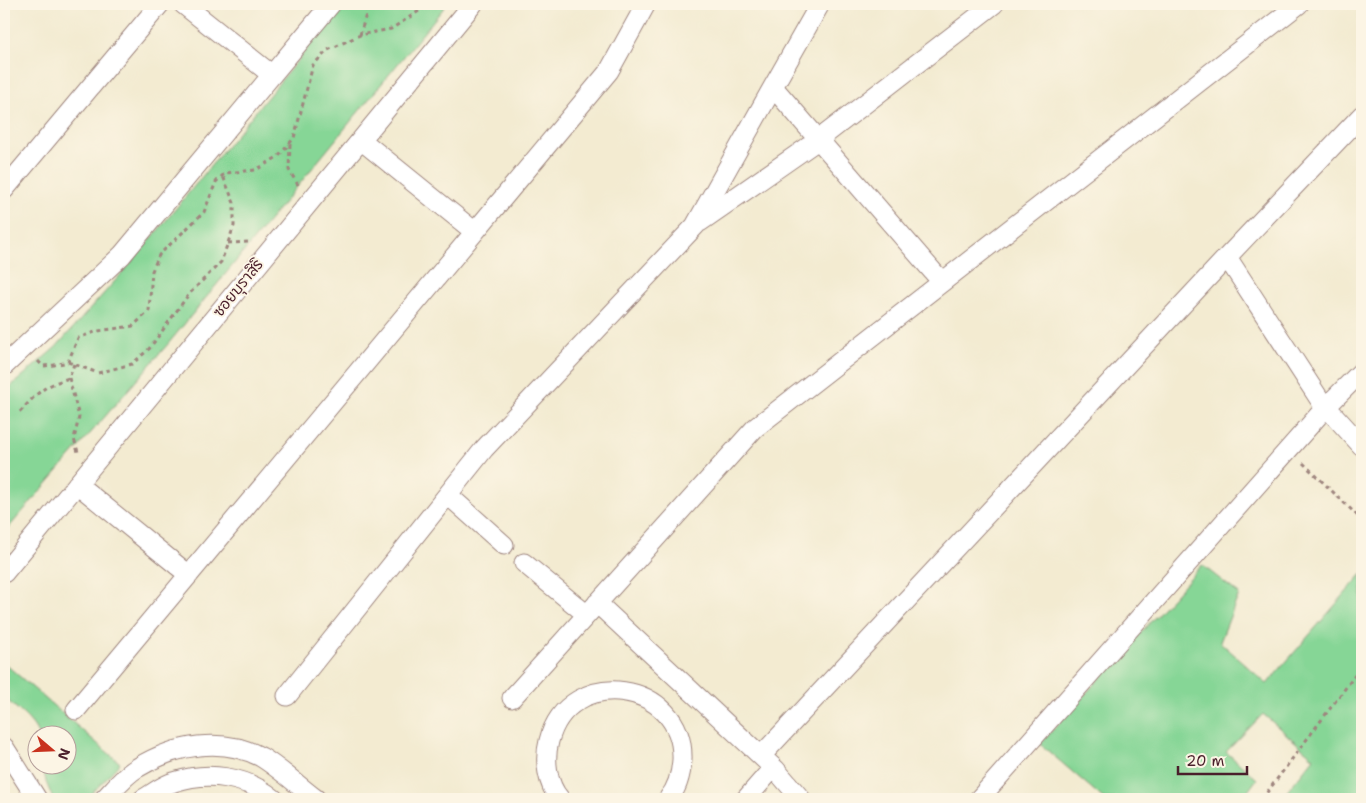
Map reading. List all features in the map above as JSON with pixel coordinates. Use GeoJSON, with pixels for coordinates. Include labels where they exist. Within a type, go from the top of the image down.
{"type":"FeatureCollection","features":[{"type":"Feature","properties":{"kind":"street"},"geometry":{"type":"LineString","coordinates":[[4,190],[160,4]]}},
{"type":"Feature","properties":{"kind":"street"},"geometry":{"type":"LineString","coordinates":[[183,4],[272,75]]}},
{"type":"Feature","properties":{"kind":"street"},"geometry":{"type":"LineString","coordinates":[[4,366],[122,255],[331,4]]}},
{"type":"Feature","properties":{"kind":"street","name":"ซอยบุราสิริ"},"geometry":{"type":"LineString","coordinates":[[4,573],[473,4]]}},
{"type":"Feature","properties":{"kind":"street"},"geometry":{"type":"LineString","coordinates":[[76,710],[609,71],[646,4]]}},
{"type":"Feature","properties":{"kind":"street"},"geometry":{"type":"LineString","coordinates":[[695,226],[820,4]]}},
{"type":"Feature","properties":{"kind":"street"},"geometry":{"type":"LineString","coordinates":[[287,696],[484,450],[695,226],[818,140],[994,4]]}},
{"type":"Feature","properties":{"kind":"street"},"geometry":{"type":"LineString","coordinates":[[512,698],[755,428],[1300,4]]}},
{"type":"Feature","properties":{"kind":"street"},"geometry":{"type":"LineString","coordinates":[[773,87],[942,282]]}},
{"type":"Feature","properties":{"kind":"street"},"geometry":{"type":"LineString","coordinates":[[746,799],[767,762],[1227,257],[1362,114]]}},
{"type":"Feature","properties":{"kind":"street"},"geometry":{"type":"LineString","coordinates":[[361,140],[475,232]]}},
{"type":"Feature","properties":{"kind":"street"},"geometry":{"type":"LineString","coordinates":[[1227,257],[1320,400],[1362,446]]}},
{"type":"Feature","properties":{"kind":"street"},"geometry":{"type":"LineString","coordinates":[[979,799],[1326,407],[1362,371]]}},
{"type":"Feature","properties":{"kind":"street"},"geometry":{"type":"LineString","coordinates":[[81,479],[189,575]]}},
{"type":"Feature","properties":{"kind":"street"},"geometry":{"type":"LineString","coordinates":[[448,495],[504,545]]}},
{"type":"Feature","properties":{"kind":"street"},"geometry":{"type":"LineString","coordinates":[[524,564],[591,609],[681,682],[767,762],[801,799]]}},
{"type":"Feature","properties":{"kind":"street"},"geometry":{"type":"LineString","coordinates":[[662,709],[681,682]]}},
{"type":"Feature","properties":{"kind":"street"},"geometry":{"type":"LineString","coordinates":[[560,799],[556,795],[548,775],[546,752],[552,731],[564,712],[580,699],[601,691],[623,690],[644,696],[662,709],[675,726],[682,749],[681,772],[673,794],[668,799]]}},
{"type":"Feature","properties":{"kind":"street"},"geometry":{"type":"LineString","coordinates":[[104,799],[136,768],[165,753],[200,745],[234,746],[261,758],[316,799]]}},
{"type":"Feature","properties":{"kind":"street"},"geometry":{"type":"LineString","coordinates":[[4,747],[37,799]]}},
{"type":"Feature","properties":{"kind":"street"},"geometry":{"type":"LineString","coordinates":[[143,799],[172,782],[207,775],[241,780],[274,799]]}},
{"type":"Feature","properties":{"kind":"path"},"geometry":{"type":"LineString","coordinates":[[360,35],[369,4]]}},
{"type":"Feature","properties":{"kind":"path"},"geometry":{"type":"LineString","coordinates":[[68,362],[78,338],[98,331],[133,326],[149,311],[152,271],[159,255],[204,212],[216,182],[225,173],[256,170],[279,156],[290,143],[294,138],[313,65],[328,50],[360,35],[391,29],[430,4]]}},
{"type":"Feature","properties":{"kind":"path"},"geometry":{"type":"LineString","coordinates":[[290,143],[289,170],[295,181],[311,200]]}},
{"type":"Feature","properties":{"kind":"path"},"geometry":{"type":"LineString","coordinates":[[23,348],[42,366],[68,362],[98,373],[132,364],[149,350],[189,294],[221,262],[234,226],[234,203],[223,176]]}},
{"type":"Feature","properties":{"kind":"path"},"geometry":{"type":"LineString","coordinates":[[74,364],[69,378],[79,417],[74,439],[81,479]]}},
{"type":"Feature","properties":{"kind":"path"},"geometry":{"type":"LineString","coordinates":[[20,412],[39,391],[69,378]]}},
{"type":"Feature","properties":{"kind":"path"},"geometry":{"type":"LineString","coordinates":[[1301,461],[1362,520]]}},
{"type":"Feature","properties":{"kind":"path"},"geometry":{"type":"LineString","coordinates":[[1262,799],[1362,666]]}},
{"type":"Feature","properties":{"kind":"green space"},"geometry":{"type":"Polygon","coordinates":[[[344,4],[447,4],[168,344],[4,533],[4,392],[56,347],[131,263],[344,4]]]}},
{"type":"Feature","properties":{"kind":"green space"},"geometry":{"type":"Polygon","coordinates":[[[1202,565],[1239,594],[1220,642],[1267,684],[1362,574],[1362,799],[1281,799],[1314,758],[1263,714],[1226,752],[1257,779],[1242,799],[1104,799],[1040,744],[1202,565]]]}},
{"type":"Feature","properties":{"kind":"green space"},"geometry":{"type":"Polygon","coordinates":[[[4,663],[77,726],[34,726],[19,710],[4,698],[4,663]]]}},
{"type":"Feature","properties":{"kind":"green space"},"geometry":{"type":"Polygon","coordinates":[[[78,727],[120,763],[87,799],[53,799],[45,776],[78,776],[78,727]]]}}]}
